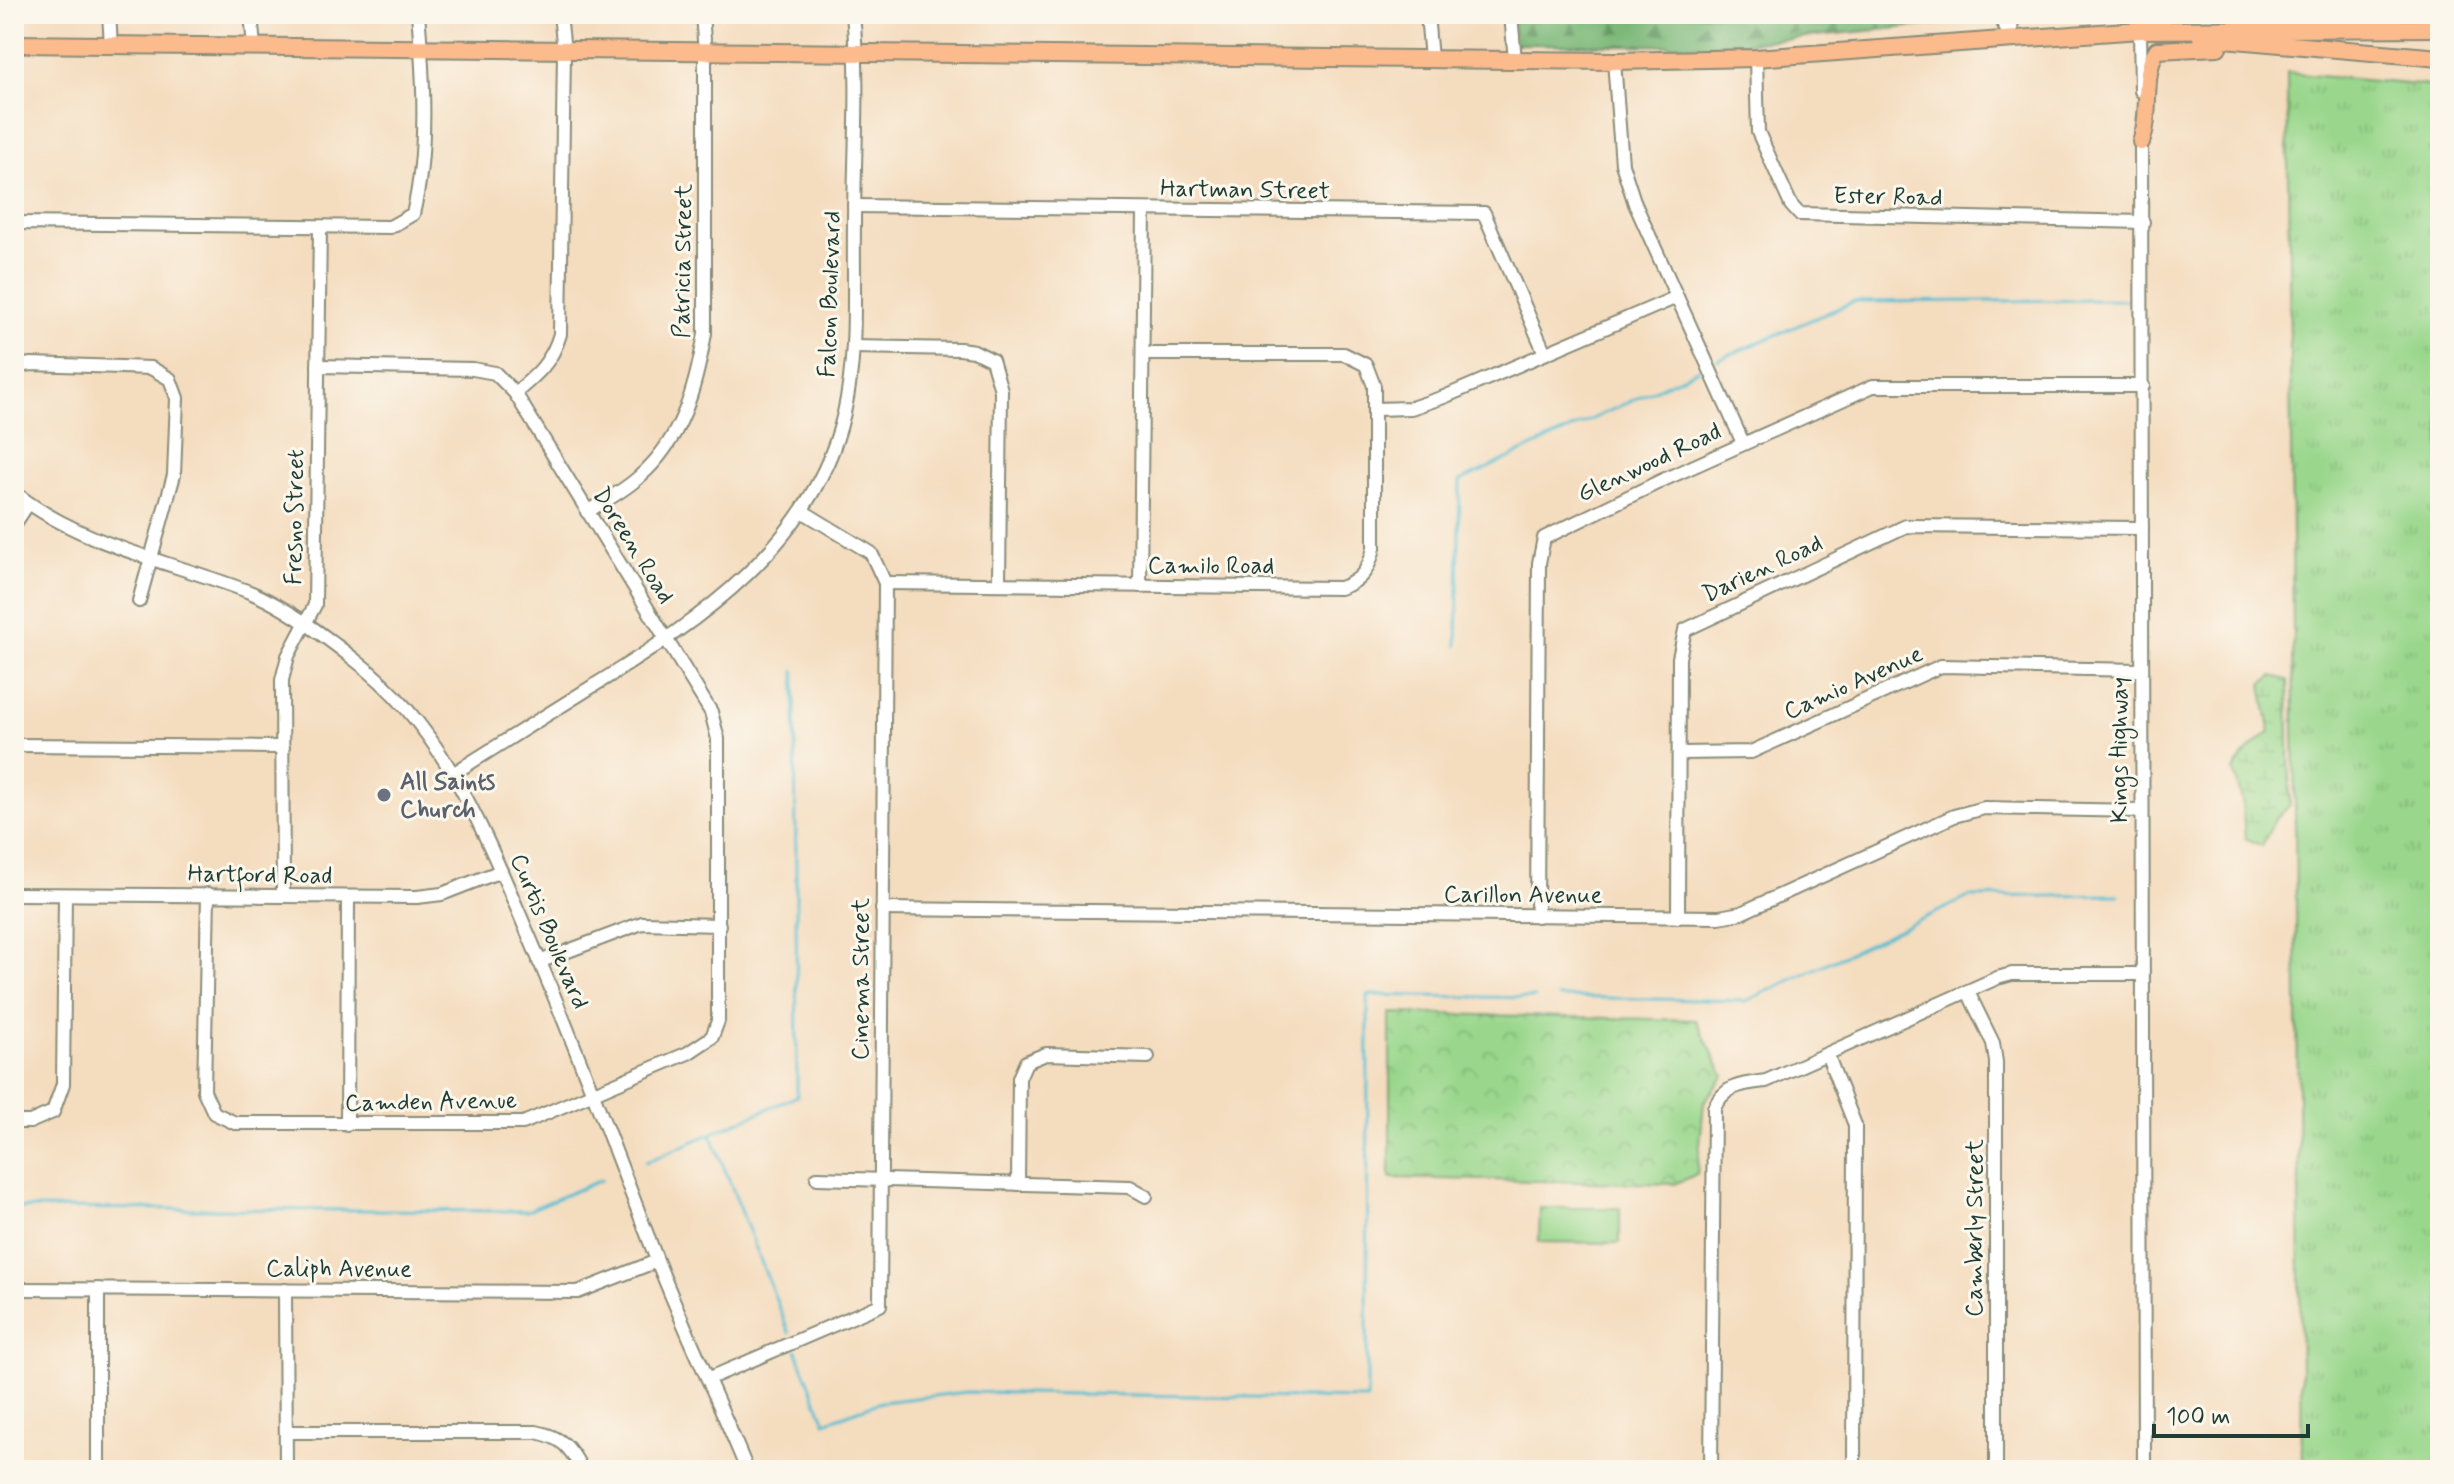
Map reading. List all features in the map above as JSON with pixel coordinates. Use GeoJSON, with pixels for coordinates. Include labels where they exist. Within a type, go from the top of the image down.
{"type":"FeatureCollection","features":[{"type":"Feature","properties":{"kind":"main road"},"geometry":{"type":"LineString","coordinates":[[14,44],[1614,61],[1756,58],[2010,37],[2140,30],[2440,28]]}},
{"type":"Feature","properties":{"kind":"main road"},"geometry":{"type":"LineString","coordinates":[[2140,30],[2440,58]]}},
{"type":"Feature","properties":{"kind":"main road"},"geometry":{"type":"LineString","coordinates":[[2141,142],[2148,124],[2151,60],[2157,50],[2255,43]]}},
{"type":"Feature","properties":{"kind":"street"},"geometry":{"type":"LineString","coordinates":[[109,14],[111,45]]}},
{"type":"Feature","properties":{"kind":"street"},"geometry":{"type":"LineString","coordinates":[[251,14],[254,47]]}},
{"type":"Feature","properties":{"kind":"street"},"geometry":{"type":"LineString","coordinates":[[14,223],[390,227],[413,214],[420,185],[421,50],[418,14]]}},
{"type":"Feature","properties":{"kind":"street"},"geometry":{"type":"LineString","coordinates":[[515,393],[544,369],[554,354],[560,334],[564,51],[560,14]]}},
{"type":"Feature","properties":{"kind":"street","name":"Patricia Street"},"geometry":{"type":"LineString","coordinates":[[587,512],[639,478],[669,444],[687,408],[699,371],[705,333],[705,53],[702,14]]}},
{"type":"Feature","properties":{"kind":"street","name":"Falcon Boulevard"},"geometry":{"type":"LineString","coordinates":[[454,773],[667,640],[715,605],[767,557],[802,511],[826,465],[844,414],[853,347],[856,54],[853,14]]}},
{"type":"Feature","properties":{"kind":"street"},"geometry":{"type":"LineString","coordinates":[[1427,14],[1431,59]]}},
{"type":"Feature","properties":{"kind":"street"},"geometry":{"type":"LineString","coordinates":[[1511,14],[1515,61]]}},
{"type":"Feature","properties":{"kind":"street"},"geometry":{"type":"LineString","coordinates":[[1999,14],[2010,37]]}},
{"type":"Feature","properties":{"kind":"street"},"geometry":{"type":"LineString","coordinates":[[2010,37],[2013,14]]}},
{"type":"Feature","properties":{"kind":"street","name":"Kings Highway"},"geometry":{"type":"LineString","coordinates":[[2140,30],[2143,222],[2141,811],[2144,1470]]}},
{"type":"Feature","properties":{"kind":"street","name":"Ester Road"},"geometry":{"type":"LineString","coordinates":[[1756,58],[1758,132],[1791,205],[1799,214],[2143,222]]}},
{"type":"Feature","properties":{"kind":"street"},"geometry":{"type":"LineString","coordinates":[[1614,61],[1622,164],[1635,204],[1743,443]]}},
{"type":"Feature","properties":{"kind":"street","name":"Hartman Street"},"geometry":{"type":"LineString","coordinates":[[854,206],[1484,213],[1544,351]]}},
{"type":"Feature","properties":{"kind":"street"},"geometry":{"type":"LineString","coordinates":[[1140,586],[1144,210]]}},
{"type":"Feature","properties":{"kind":"street","name":"Fresno Street"},"geometry":{"type":"LineString","coordinates":[[283,895],[282,680],[288,656],[315,605],[320,228]]}},
{"type":"Feature","properties":{"kind":"street"},"geometry":{"type":"LineString","coordinates":[[1143,354],[1344,354],[1366,365],[1374,386],[1374,409],[1411,408],[1677,297]]}},
{"type":"Feature","properties":{"kind":"street"},"geometry":{"type":"LineString","coordinates":[[853,347],[960,349],[992,360],[1001,390],[999,583]]}},
{"type":"Feature","properties":{"kind":"street"},"geometry":{"type":"LineString","coordinates":[[14,367],[31,364],[151,368],[170,379],[177,398],[174,475],[139,601]]}},
{"type":"Feature","properties":{"kind":"street","name":"Doreen Road"},"geometry":{"type":"LineString","coordinates":[[318,366],[473,369],[495,373],[515,393],[711,712],[718,739],[719,925]]}},
{"type":"Feature","properties":{"kind":"street","name":"Glenwood Road"},"geometry":{"type":"LineString","coordinates":[[1537,916],[1539,563],[1544,538],[1743,443],[1873,386],[2143,386]]}},
{"type":"Feature","properties":{"kind":"street","name":"Camilo Road"},"geometry":{"type":"LineString","coordinates":[[885,583],[1340,588],[1357,582],[1370,565],[1374,548],[1374,409]]}},
{"type":"Feature","properties":{"kind":"street","name":"Curtis Boulevard"},"geometry":{"type":"LineString","coordinates":[[14,492],[28,504],[153,559],[255,594],[357,661],[406,706],[454,773],[501,871],[594,1093],[657,1261],[710,1378],[747,1470]]}},
{"type":"Feature","properties":{"kind":"street"},"geometry":{"type":"LineString","coordinates":[[14,525],[28,504]]}},
{"type":"Feature","properties":{"kind":"street"},"geometry":{"type":"LineString","coordinates":[[802,511],[871,553],[885,583]]}},
{"type":"Feature","properties":{"kind":"street","name":"Darien Road"},"geometry":{"type":"LineString","coordinates":[[1678,917],[1679,658],[1685,630],[1703,618],[1906,526],[2142,528]]}},
{"type":"Feature","properties":{"kind":"street","name":"Cinema Street"},"geometry":{"type":"LineString","coordinates":[[710,1378],[880,1305],[885,583]]}},
{"type":"Feature","properties":{"kind":"street","name":"Camio Avenue"},"geometry":{"type":"LineString","coordinates":[[1681,753],[1751,752],[1941,666],[2141,670]]}},
{"type":"Feature","properties":{"kind":"street"},"geometry":{"type":"LineString","coordinates":[[14,745],[283,747]]}},
{"type":"Feature","properties":{"kind":"street","name":"Carillon Avenue"},"geometry":{"type":"LineString","coordinates":[[882,909],[1719,917],[1741,913],[1954,816],[1984,808],[2141,811]]}},
{"type":"Feature","properties":{"kind":"street","name":"Hartford Road"},"geometry":{"type":"LineString","coordinates":[[14,894],[348,898],[442,894],[501,871]]}},
{"type":"Feature","properties":{"kind":"street","name":"Camden Avenue"},"geometry":{"type":"LineString","coordinates":[[208,894],[204,1091],[214,1113],[235,1123],[523,1123],[688,1053],[712,1037],[718,1021],[719,925]]}},
{"type":"Feature","properties":{"kind":"street"},"geometry":{"type":"LineString","coordinates":[[14,1122],[30,1122],[53,1112],[63,1084],[65,895]]}},
{"type":"Feature","properties":{"kind":"street"},"geometry":{"type":"LineString","coordinates":[[347,1124],[348,898]]}},
{"type":"Feature","properties":{"kind":"street"},"geometry":{"type":"LineString","coordinates":[[539,962],[642,923],[719,925]]}},
{"type":"Feature","properties":{"kind":"street"},"geometry":{"type":"LineString","coordinates":[[1711,1470],[1714,1108],[1721,1093],[1766,1081],[2012,974],[2142,974]]}},
{"type":"Feature","properties":{"kind":"street","name":"Camberly Street"},"geometry":{"type":"LineString","coordinates":[[1968,992],[1993,1043],[1996,1062],[1996,1470]]}},
{"type":"Feature","properties":{"kind":"street"},"geometry":{"type":"LineString","coordinates":[[1018,1184],[1019,1078],[1026,1062],[1046,1054],[1148,1057]]}},
{"type":"Feature","properties":{"kind":"street"},"geometry":{"type":"LineString","coordinates":[[1827,1054],[1855,1125],[1854,1470]]}},
{"type":"Feature","properties":{"kind":"street"},"geometry":{"type":"LineString","coordinates":[[817,1178],[1130,1187],[1146,1196]]}},
{"type":"Feature","properties":{"kind":"street","name":"Caliph Avenue"},"geometry":{"type":"LineString","coordinates":[[14,1289],[578,1292],[657,1261]]}},
{"type":"Feature","properties":{"kind":"street"},"geometry":{"type":"LineString","coordinates":[[98,1289],[98,1470]]}},
{"type":"Feature","properties":{"kind":"street"},"geometry":{"type":"LineString","coordinates":[[285,1290],[286,1470]]}},
{"type":"Feature","properties":{"kind":"street"},"geometry":{"type":"LineString","coordinates":[[286,1432],[536,1432],[554,1436],[569,1445],[582,1470]]}},
{"type":"Feature","properties":{"kind":"green space"},"geometry":{"type":"Polygon","coordinates":[[[1513,14],[1980,14],[1980,20],[1712,46],[1515,44],[1513,14]]]}},
{"type":"Feature","properties":{"kind":"green space"},"geometry":{"type":"Polygon","coordinates":[[[2287,73],[2440,87],[2440,1470],[2302,1470],[2287,73]]]}},
{"type":"Feature","properties":{"kind":"green space"},"geometry":{"type":"Polygon","coordinates":[[[2273,676],[2288,680],[2290,805],[2274,821],[2262,846],[2245,838],[2242,800],[2234,771],[2242,757],[2270,731],[2262,684],[2273,676]]]}},
{"type":"Feature","properties":{"kind":"green space"},"geometry":{"type":"Polygon","coordinates":[[[1390,1013],[1696,1020],[1724,1076],[1704,1102],[1697,1174],[1675,1184],[1390,1178],[1390,1013]]]}},
{"type":"Feature","properties":{"kind":"green space"},"geometry":{"type":"Polygon","coordinates":[[[1540,1208],[1620,1208],[1620,1243],[1539,1242],[1540,1208]]]}},
{"type":"Feature","properties":{"kind":"waterway"},"geometry":{"type":"LineString","coordinates":[[1717,360],[1853,302],[2128,300]]}},
{"type":"Feature","properties":{"kind":"waterway"},"geometry":{"type":"LineString","coordinates":[[1457,646],[1460,481],[1699,369]]}},
{"type":"Feature","properties":{"kind":"waterway"},"geometry":{"type":"LineString","coordinates":[[646,1162],[797,1096],[795,671]]}},
{"type":"Feature","properties":{"kind":"waterway"},"geometry":{"type":"LineString","coordinates":[[1558,997],[1746,1001],[1969,897],[2118,895]]}},
{"type":"Feature","properties":{"kind":"waterway"},"geometry":{"type":"LineString","coordinates":[[796,1350],[825,1422],[881,1402],[967,1392],[1367,1399],[1368,995],[1535,998]]}},
{"type":"Feature","properties":{"kind":"waterway"},"geometry":{"type":"LineString","coordinates":[[711,1134],[789,1333]]}},
{"type":"Feature","properties":{"kind":"waterway"},"geometry":{"type":"LineString","coordinates":[[14,1208],[527,1211],[601,1180]]}},
{"type":"Feature","properties":{"kind":"place","name":"All Saints Church"},"geometry":{"type":"Point","coordinates":[384,795]}}]}
